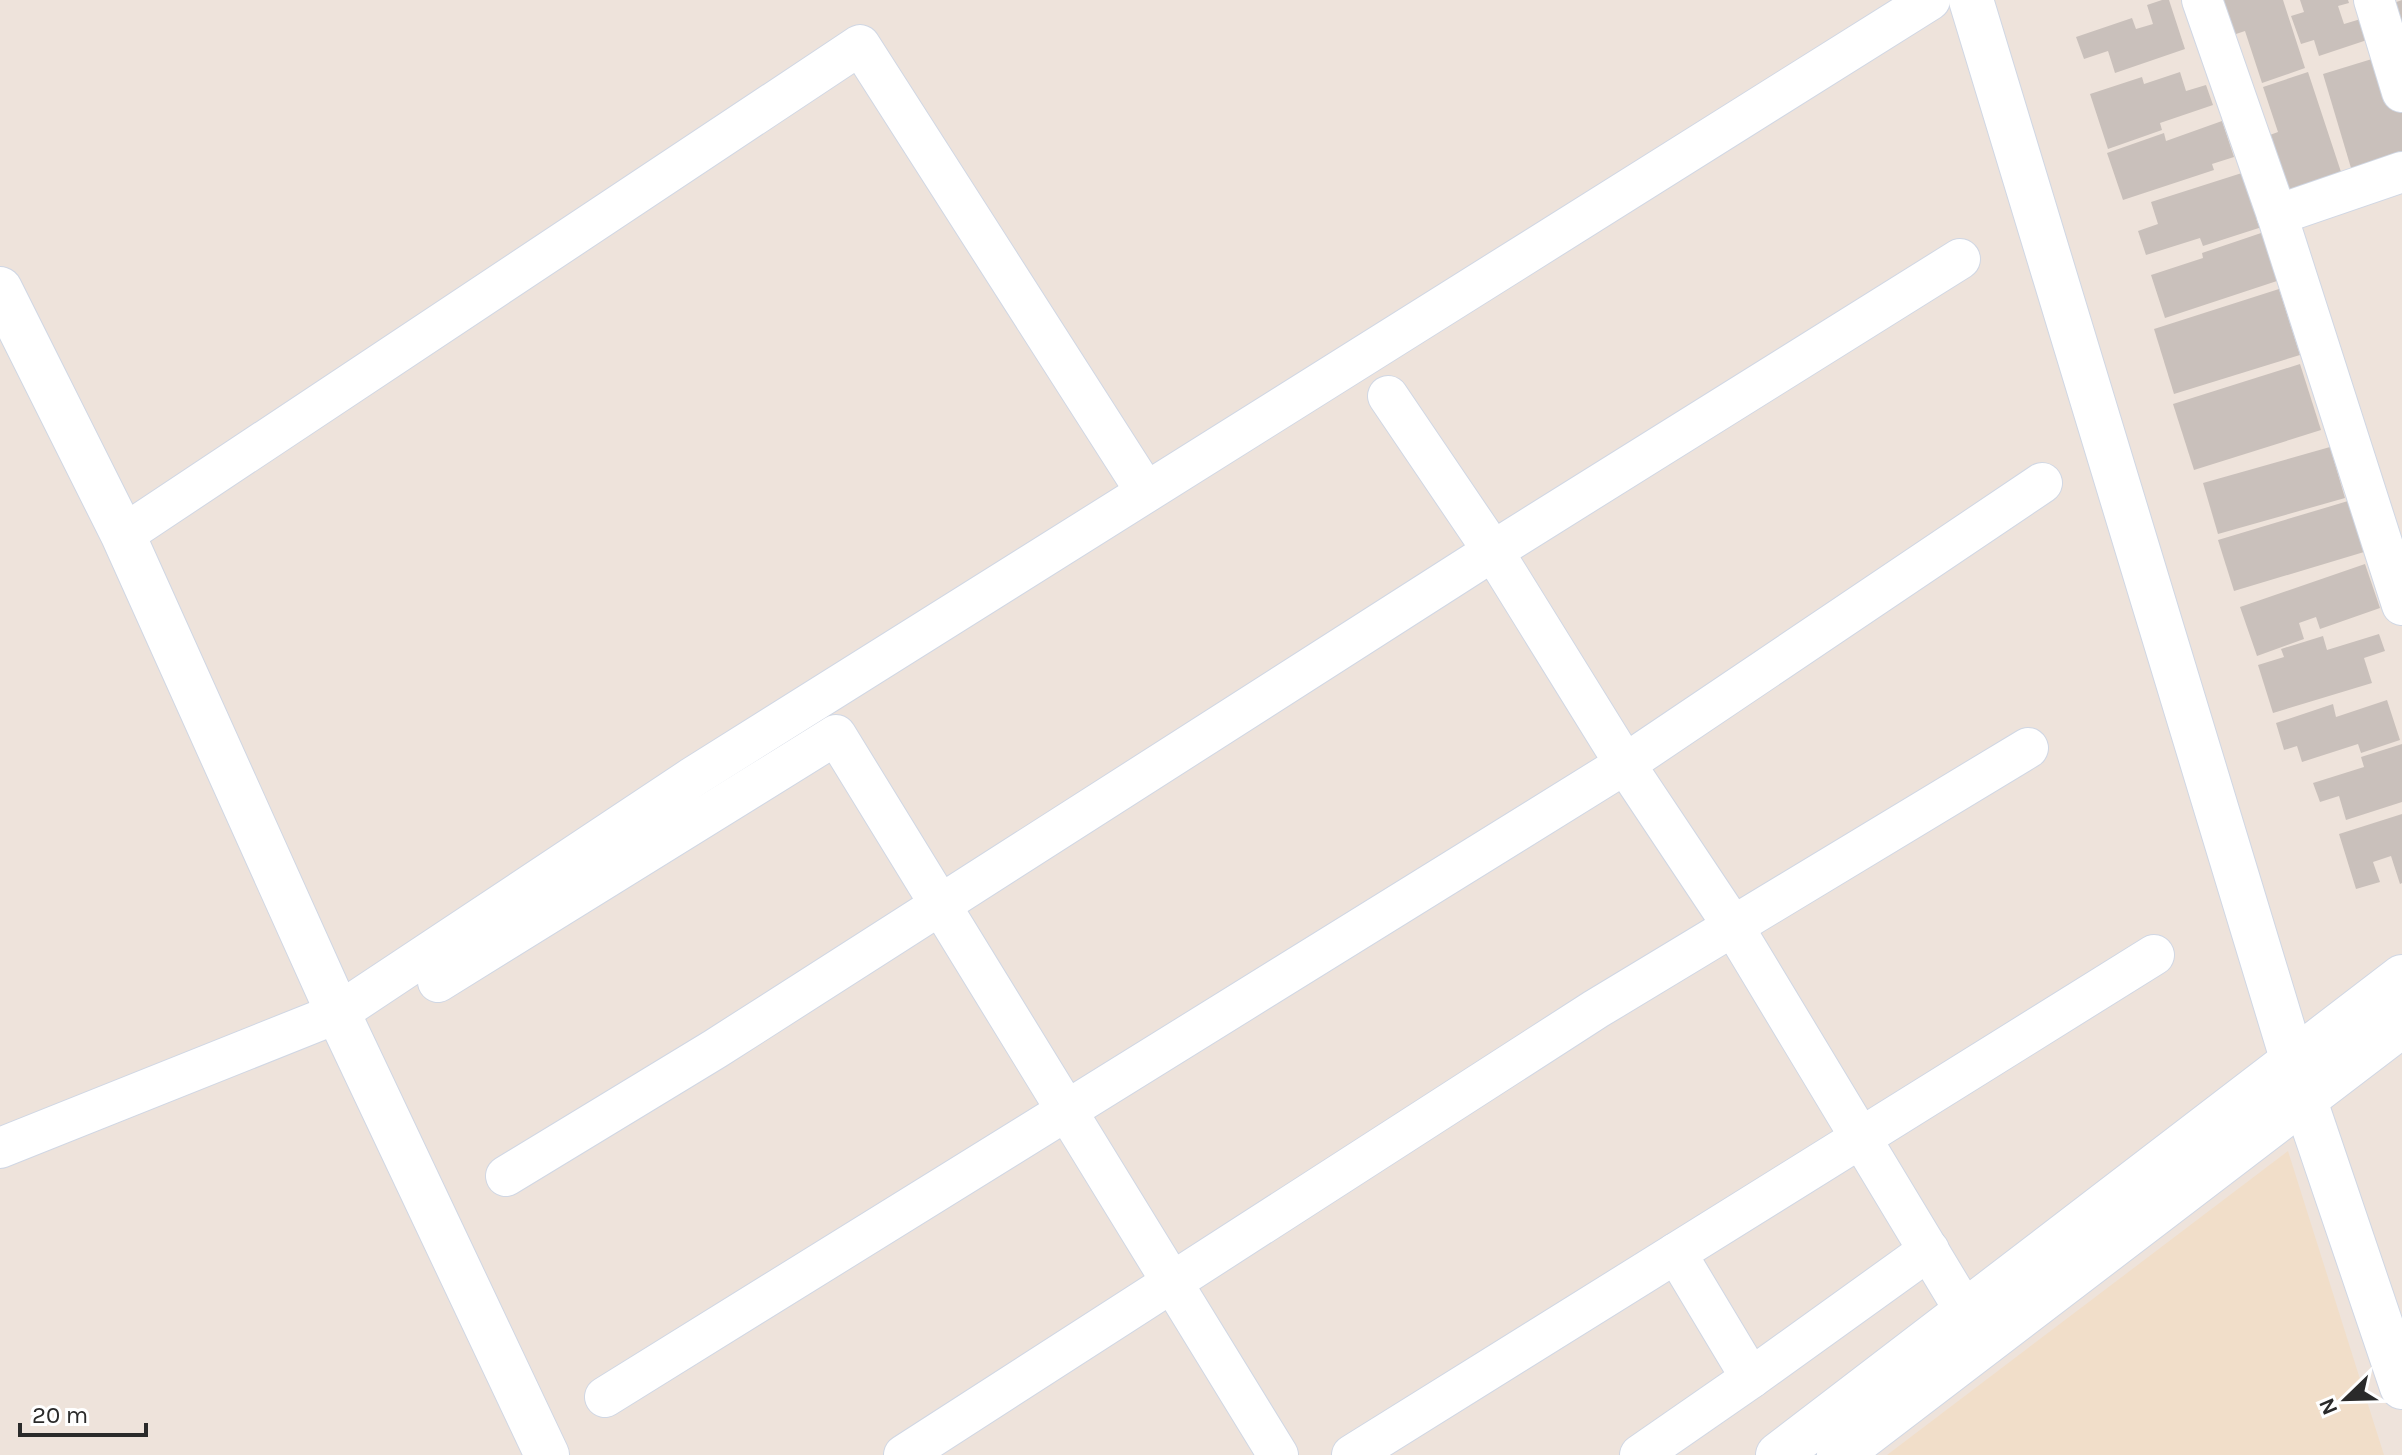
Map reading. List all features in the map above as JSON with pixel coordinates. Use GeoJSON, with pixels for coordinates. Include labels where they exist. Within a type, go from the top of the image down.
{"type":"FeatureCollection","features":[{"type":"Feature","properties":{"kind":"street"},"geometry":{"type":"LineString","coordinates":[[0,1148],[338,1013],[693,777],[1930,0]]}},
{"type":"Feature","properties":{"kind":"street"},"geometry":{"type":"LineString","coordinates":[[1971,0],[2305,1101],[2402,1387]]}},
{"type":"Feature","properties":{"kind":"street"},"geometry":{"type":"LineString","coordinates":[[2202,0],[2277,215],[2402,605]]}},
{"type":"Feature","properties":{"kind":"street"},"geometry":{"type":"LineString","coordinates":[[2374,0],[2402,92]]}},
{"type":"Feature","properties":{"kind":"street"},"geometry":{"type":"LineString","coordinates":[[123,535],[860,45],[1146,492]]}},
{"type":"Feature","properties":{"kind":"street"},"geometry":{"type":"LineString","coordinates":[[2277,215],[2402,172]]}},
{"type":"Feature","properties":{"kind":"street"},"geometry":{"type":"LineString","coordinates":[[506,1176],[715,1049],[1493,551],[1960,259]]}},
{"type":"Feature","properties":{"kind":"street"},"geometry":{"type":"LineString","coordinates":[[0,289],[123,535],[338,1013],[547,1455]]}},
{"type":"Feature","properties":{"kind":"street"},"geometry":{"type":"LineString","coordinates":[[1388,396],[1493,551],[1625,764],[1733,926],[1965,1311]]}},
{"type":"Feature","properties":{"kind":"street"},"geometry":{"type":"LineString","coordinates":[[605,1397],[1625,764],[2042,483]]}},
{"type":"Feature","properties":{"kind":"street"},"geometry":{"type":"LineString","coordinates":[[438,982],[836,735],[1278,1455]]}},
{"type":"Feature","properties":{"kind":"street"},"geometry":{"type":"LineString","coordinates":[[904,1455],[1596,1009],[2028,748]]}},
{"type":"Feature","properties":{"kind":"street"},"geometry":{"type":"LineString","coordinates":[[1352,1455],[2154,955]]}},
{"type":"Feature","properties":{"kind":"street"},"geometry":{"type":"LineString","coordinates":[[1778,1455],[2402,977]]}},
{"type":"Feature","properties":{"kind":"street"},"geometry":{"type":"LineString","coordinates":[[1839,1455],[2402,1025]]}},
{"type":"Feature","properties":{"kind":"street"},"geometry":{"type":"LineString","coordinates":[[1640,1455],[1929,1250]]}},
{"type":"Feature","properties":{"kind":"street"},"geometry":{"type":"LineString","coordinates":[[1676,1253],[1751,1378]]}},
{"type":"Feature","properties":{"kind":"shaded area"},"geometry":{"type":"Polygon","coordinates":[[[2288,1151],[2384,1455],[1887,1455],[2288,1151]]]}},
{"type":"Feature","properties":{"kind":"building"},"geometry":{"type":"Polygon","coordinates":[[[2169,0],[2185,49],[2115,73],[2108,51],[2084,59],[2076,37],[2132,18],[2136,29],[2153,24],[2147,5],[2169,0]]]}},
{"type":"Feature","properties":{"kind":"building"},"geometry":{"type":"Polygon","coordinates":[[[2218,0],[2283,0],[2305,68],[2262,83],[2245,31],[2230,36],[2218,0]]]}},
{"type":"Feature","properties":{"kind":"building"},"geometry":{"type":"Polygon","coordinates":[[[2300,0],[2348,0],[2349,3],[2338,6],[2344,24],[2364,18],[2370,39],[2319,56],[2314,40],[2301,44],[2291,16],[2304,12],[2300,0]]]}},
{"type":"Feature","properties":{"kind":"building"},"geometry":{"type":"Polygon","coordinates":[[[2402,0],[2402,47],[2388,5],[2402,0]]]}},
{"type":"Feature","properties":{"kind":"building"},"geometry":{"type":"Polygon","coordinates":[[[2385,55],[2402,112],[2402,163],[2354,178],[2323,74],[2385,55]]]}},
{"type":"Feature","properties":{"kind":"building"},"geometry":{"type":"Polygon","coordinates":[[[2180,72],[2186,91],[2206,85],[2213,105],[2160,123],[2162,130],[2108,149],[2090,94],[2142,77],[2144,84],[2180,72]]]}},
{"type":"Feature","properties":{"kind":"building"},"geometry":{"type":"Polygon","coordinates":[[[2308,72],[2344,181],[2280,202],[2259,139],[2278,132],[2263,87],[2308,72]]]}},
{"type":"Feature","properties":{"kind":"building"},"geometry":{"type":"Polygon","coordinates":[[[2222,121],[2234,157],[2212,164],[2214,170],[2123,200],[2107,153],[2164,133],[2166,141],[2222,121]]]}},
{"type":"Feature","properties":{"kind":"building"},"geometry":{"type":"Polygon","coordinates":[[[2245,172],[2262,227],[2203,246],[2200,238],[2146,255],[2138,231],[2158,224],[2151,202],[2245,172]]]}},
{"type":"Feature","properties":{"kind":"building"},"geometry":{"type":"Polygon","coordinates":[[[2267,231],[2283,279],[2165,318],[2151,275],[2203,258],[2202,253],[2267,231]]]}},
{"type":"Feature","properties":{"kind":"building"},"geometry":{"type":"Polygon","coordinates":[[[2279,289],[2300,355],[2174,394],[2154,329],[2279,289]]]}},
{"type":"Feature","properties":{"kind":"building"},"geometry":{"type":"Polygon","coordinates":[[[2300,364],[2321,430],[2194,470],[2173,404],[2300,364]]]}},
{"type":"Feature","properties":{"kind":"building"},"geometry":{"type":"Polygon","coordinates":[[[2330,447],[2345,498],[2218,534],[2203,483],[2330,447]]]}},
{"type":"Feature","properties":{"kind":"building"},"geometry":{"type":"Polygon","coordinates":[[[2348,501],[2364,552],[2234,591],[2218,540],[2348,501]]]}},
{"type":"Feature","properties":{"kind":"building"},"geometry":{"type":"Polygon","coordinates":[[[2365,564],[2380,608],[2320,629],[2316,617],[2299,623],[2304,639],[2257,656],[2240,607],[2365,564]]]}},
{"type":"Feature","properties":{"kind":"building"},"geometry":{"type":"Polygon","coordinates":[[[2379,634],[2385,651],[2364,658],[2372,683],[2273,713],[2258,665],[2284,657],[2281,649],[2323,636],[2327,650],[2379,634]]]}},
{"type":"Feature","properties":{"kind":"building"},"geometry":{"type":"Polygon","coordinates":[[[2387,700],[2400,740],[2361,753],[2358,744],[2302,762],[2297,746],[2284,750],[2276,723],[2333,704],[2336,717],[2387,700]]]}},
{"type":"Feature","properties":{"kind":"building"},"geometry":{"type":"Polygon","coordinates":[[[2402,744],[2402,802],[2346,820],[2339,796],[2320,802],[2313,783],[2364,767],[2361,757],[2402,744]]]}},
{"type":"Feature","properties":{"kind":"building"},"geometry":{"type":"Polygon","coordinates":[[[2402,814],[2402,883],[2391,856],[2373,862],[2380,882],[2356,889],[2339,834],[2402,814]]]}}]}
